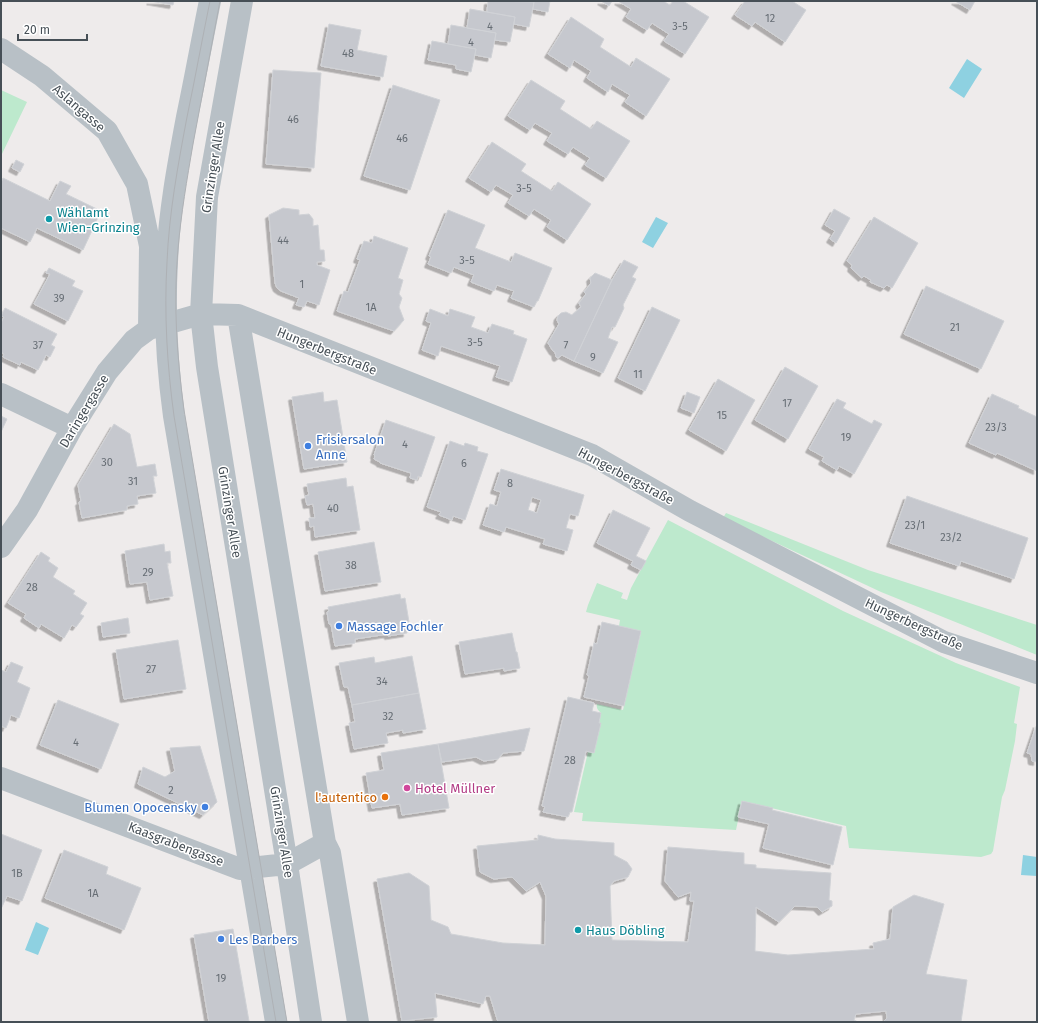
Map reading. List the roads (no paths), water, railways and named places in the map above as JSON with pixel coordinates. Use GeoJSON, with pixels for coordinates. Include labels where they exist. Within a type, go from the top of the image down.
{"type":"FeatureCollection","features":[{"type":"Feature","properties":{"kind":"street"},"geometry":{"type":"LineString","coordinates":[[210,1],[183,141],[172,209],[167,261],[157,326],[169,371],[174,416],[276,1022]]}},
{"type":"Feature","properties":{"kind":"street","name":"Grinzinger Allee"},"geometry":{"type":"LineString","coordinates":[[242,1],[207,197],[201,314],[207,367],[311,1022]]}},
{"type":"Feature","properties":{"kind":"street","name":"Aslangasse"},"geometry":{"type":"LineString","coordinates":[[1,49],[42,76],[107,131],[137,184],[150,246],[157,326]]}},
{"type":"Feature","properties":{"kind":"street","name":"Daringergasse"},"geometry":{"type":"LineString","coordinates":[[1,547],[28,510],[72,428],[107,372],[134,340],[157,326],[201,314]]}},
{"type":"Feature","properties":{"kind":"street","name":"Hungerbergstraße"},"geometry":{"type":"LineString","coordinates":[[201,314],[238,315],[592,455],[690,511],[944,642],[1037,673]]}},
{"type":"Feature","properties":{"kind":"street"},"geometry":{"type":"LineString","coordinates":[[238,315],[325,843],[330,853],[358,1022]]}},
{"type":"Feature","properties":{"kind":"street"},"geometry":{"type":"LineString","coordinates":[[1,394],[72,428]]}},
{"type":"Feature","properties":{"kind":"street","name":"Kaasgrabengasse"},"geometry":{"type":"LineString","coordinates":[[1,778],[240,869],[287,864]]}},
{"type":"Feature","properties":{"kind":"street"},"geometry":{"type":"LineString","coordinates":[[287,864],[325,843]]}},
{"type":"Feature","properties":{"kind":"water"},"geometry":{"type":"Polygon","coordinates":[[[967,59],[982,69],[964,98],[949,88],[967,59]]]}},
{"type":"Feature","properties":{"kind":"water"},"geometry":{"type":"Polygon","coordinates":[[[656,217],[668,223],[653,248],[642,242],[656,217]]]}},
{"type":"Feature","properties":{"kind":"water"},"geometry":{"type":"Polygon","coordinates":[[[1023,855],[1037,857],[1037,876],[1021,875],[1023,855]]]}},
{"type":"Feature","properties":{"kind":"water"},"geometry":{"type":"Polygon","coordinates":[[[36,922],[49,928],[38,955],[25,950],[36,922]]]}},
{"type":"Feature","properties":{"kind":"tram line"},"geometry":{"type":"LineString","coordinates":[[210,1],[177,171],[172,207],[166,281],[168,358],[174,416],[276,1022]]}},
{"type":"Feature","properties":{"kind":"tram line"},"geometry":{"type":"LineString","coordinates":[[220,1],[186,183],[178,249],[176,310],[179,370],[184,410],[287,1022]]}},
{"type":"Feature","properties":{"kind":"place","name":"Wählamt Wien-Grinzing"},"geometry":{"type":"Point","coordinates":[49,219]}},
{"type":"Feature","properties":{"kind":"place","name":"Frisiersalon Anne"},"geometry":{"type":"Point","coordinates":[308,446]}},
{"type":"Feature","properties":{"kind":"place","name":"Massage Fochler"},"geometry":{"type":"Point","coordinates":[339,626]}},
{"type":"Feature","properties":{"kind":"place","name":"Hotel Müllner"},"geometry":{"type":"Point","coordinates":[407,788]}},
{"type":"Feature","properties":{"kind":"place","name":"l'autentico"},"geometry":{"type":"Point","coordinates":[385,797]}},
{"type":"Feature","properties":{"kind":"place","name":"Blumen Opocensky"},"geometry":{"type":"Point","coordinates":[205,807]}},
{"type":"Feature","properties":{"kind":"place","name":"Haus Döbling"},"geometry":{"type":"Point","coordinates":[578,930]}},
{"type":"Feature","properties":{"kind":"place","name":"Les Barbers"},"geometry":{"type":"Point","coordinates":[221,939]}}]}
